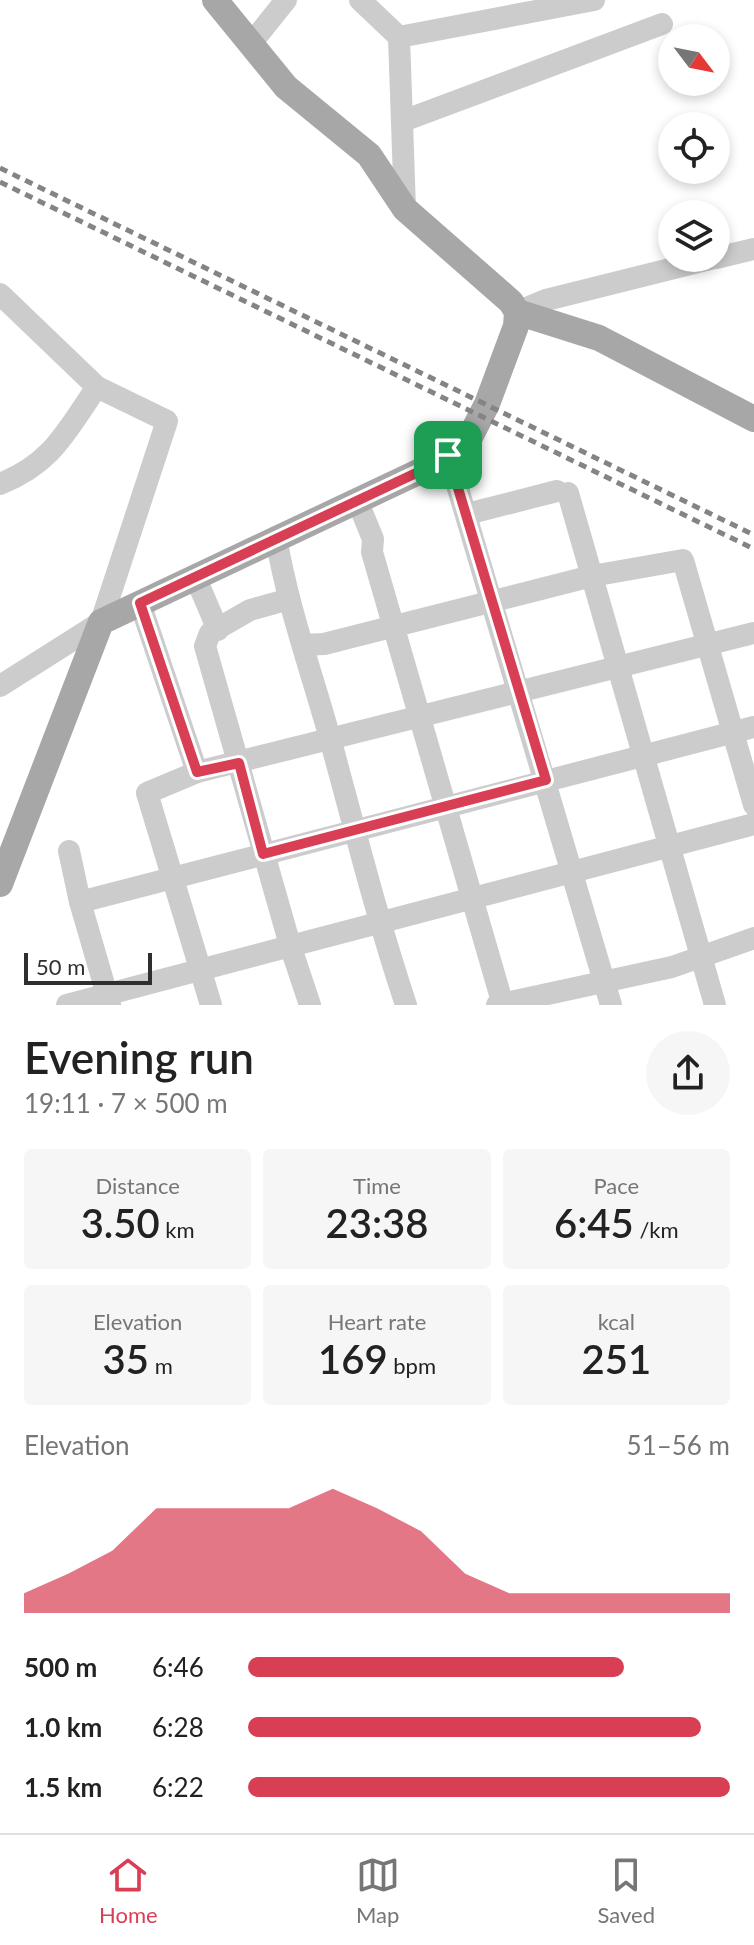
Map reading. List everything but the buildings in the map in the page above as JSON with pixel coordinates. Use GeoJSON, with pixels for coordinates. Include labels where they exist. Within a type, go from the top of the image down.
{"type":"FeatureCollection","features":[{"type":"Feature","properties":{"kind":"main road"},"geometry":{"type":"LineString","coordinates":[[215,0],[286,87],[369,155],[405,209],[455,256],[500,291],[517,312],[599,338],[754,419]]}},
{"type":"Feature","properties":{"kind":"main road"},"geometry":{"type":"LineString","coordinates":[[0,884],[101,622],[431,466],[468,441],[487,404],[512,340],[517,312]]}},
{"type":"Feature","properties":{"kind":"street"},"geometry":{"type":"LineString","coordinates":[[250,45],[286,0]]}},
{"type":"Feature","properties":{"kind":"street"},"geometry":{"type":"LineString","coordinates":[[360,0],[399,37],[405,209]]}},
{"type":"Feature","properties":{"kind":"street"},"geometry":{"type":"LineString","coordinates":[[399,37],[594,0]]}},
{"type":"Feature","properties":{"kind":"street"},"geometry":{"type":"LineString","coordinates":[[403,121],[658,25]]}},
{"type":"Feature","properties":{"kind":"street"},"geometry":{"type":"LineString","coordinates":[[730,255],[754,249]]}},
{"type":"Feature","properties":{"kind":"street"},"geometry":{"type":"LineString","coordinates":[[517,312],[546,300],[659,272]]}},
{"type":"Feature","properties":{"kind":"street"},"geometry":{"type":"LineString","coordinates":[[0,294],[97,387],[167,421],[101,622],[0,686]]}},
{"type":"Feature","properties":{"kind":"street"},"geometry":{"type":"LineString","coordinates":[[0,484],[22,476],[50,455],[97,387]]}},
{"type":"Feature","properties":{"kind":"street"},"geometry":{"type":"LineString","coordinates":[[448,455],[494,601],[611,1005]]}},
{"type":"Feature","properties":{"kind":"street"},"geometry":{"type":"LineString","coordinates":[[467,514],[562,492],[592,576],[667,847],[715,1005]]}},
{"type":"Feature","properties":{"kind":"street"},"geometry":{"type":"LineString","coordinates":[[357,500],[373,539],[372,552],[422,716],[444,808],[501,1004],[701,956],[754,938]]}},
{"type":"Feature","properties":{"kind":"street"},"geometry":{"type":"LineString","coordinates":[[276,537],[286,600],[303,645],[379,923],[406,1005]]}},
{"type":"Feature","properties":{"kind":"street"},"geometry":{"type":"LineString","coordinates":[[303,645],[324,644],[592,576],[683,560],[708,644],[744,730],[754,805]]}},
{"type":"Feature","properties":{"kind":"street"},"geometry":{"type":"LineString","coordinates":[[195,576],[218,630]]}},
{"type":"Feature","properties":{"kind":"street"},"geometry":{"type":"LineString","coordinates":[[286,600],[250,610],[210,633],[205,646],[263,854],[310,1005]]}},
{"type":"Feature","properties":{"kind":"street"},"geometry":{"type":"LineString","coordinates":[[140,603],[197,772]]}},
{"type":"Feature","properties":{"kind":"street"},"geometry":{"type":"LineString","coordinates":[[211,1005],[147,793],[197,772],[754,633]]}},
{"type":"Feature","properties":{"kind":"street"},"geometry":{"type":"LineString","coordinates":[[80,902],[744,730]]}},
{"type":"Feature","properties":{"kind":"street"},"geometry":{"type":"LineString","coordinates":[[67,1005],[109,999],[199,969],[754,824]]}},
{"type":"Feature","properties":{"kind":"street"},"geometry":{"type":"LineString","coordinates":[[69,851],[80,902],[109,999]]}},
{"type":"Feature","properties":{"kind":"railway"},"geometry":{"type":"LineString","coordinates":[[0,168],[754,535]]}},
{"type":"Feature","properties":{"kind":"railway"},"geometry":{"type":"LineString","coordinates":[[0,182],[754,549]]}},
{"type":"Feature","properties":{"kind":"route"},"geometry":{"type":"LineString","coordinates":[[448,455],[546,780],[263,854],[239,763],[197,772],[140,603],[431,466],[448,455]]}}]}
